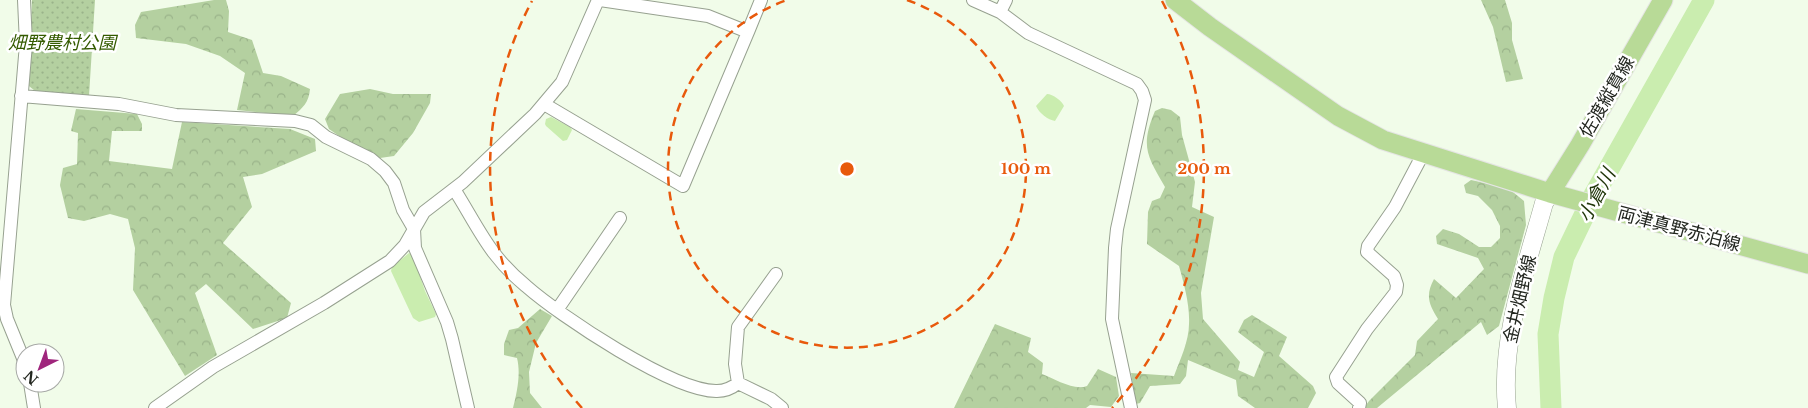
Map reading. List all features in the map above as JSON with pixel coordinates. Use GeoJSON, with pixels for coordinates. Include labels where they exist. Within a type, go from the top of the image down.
{"type":"FeatureCollection","features":[{"type":"Feature","properties":{"kind":"main road","name":"両津真野赤泊線"},"geometry":{"type":"LineString","coordinates":[[1175,0],[1210,27],[1338,116],[1382,140],[1555,195],[1808,264]]}},
{"type":"Feature","properties":{"kind":"main road","name":"佐渡縦貫線"},"geometry":{"type":"LineString","coordinates":[[1555,195],[1580,145],[1663,0]]}},
{"type":"Feature","properties":{"kind":"main road","name":"金井畑野線"},"geometry":{"type":"LineString","coordinates":[[1506,408],[1507,358],[1520,288],[1544,203],[1555,195]]}},
{"type":"Feature","properties":{"kind":"street"},"geometry":{"type":"LineString","coordinates":[[17,343],[7,319],[4,305],[26,44],[24,0]]}},
{"type":"Feature","properties":{"kind":"street"},"geometry":{"type":"LineString","coordinates":[[155,408],[213,368],[324,303],[390,261],[405,244],[424,212],[454,189],[514,134],[544,104],[562,82],[599,0],[708,16],[748,32]]}},
{"type":"Feature","properties":{"kind":"street"},"geometry":{"type":"LineString","coordinates":[[544,104],[683,186],[761,0]]}},
{"type":"Feature","properties":{"kind":"street"},"geometry":{"type":"LineString","coordinates":[[973,0],[1000,12],[1028,33],[1136,84],[1142,91],[1145,100],[1117,229],[1112,319],[1131,408]]}},
{"type":"Feature","properties":{"kind":"street"},"geometry":{"type":"LineString","coordinates":[[1000,12],[1006,0]]}},
{"type":"Feature","properties":{"kind":"street"},"geometry":{"type":"LineString","coordinates":[[21,96],[119,104],[176,115],[295,121],[310,125],[326,137],[371,160],[385,170],[394,183],[403,210],[414,229],[415,248],[447,322],[468,408]]}},
{"type":"Feature","properties":{"kind":"street"},"geometry":{"type":"LineString","coordinates":[[1360,408],[1360,403],[1338,383],[1336,377],[1367,329],[1396,292],[1397,285],[1394,276],[1367,252],[1368,246],[1395,207],[1423,154]]}},
{"type":"Feature","properties":{"kind":"street"},"geometry":{"type":"LineString","coordinates":[[454,189],[494,253],[526,286],[557,310],[626,354],[672,378],[705,390],[718,391],[730,389],[738,383]]}},
{"type":"Feature","properties":{"kind":"street"},"geometry":{"type":"LineString","coordinates":[[557,310],[620,218]]}},
{"type":"Feature","properties":{"kind":"street"},"geometry":{"type":"LineString","coordinates":[[738,383],[735,364],[738,327],[776,274]]}},
{"type":"Feature","properties":{"kind":"street"},"geometry":{"type":"LineString","coordinates":[[738,383],[771,398],[782,408]]}},
{"type":"Feature","properties":{"kind":"street"},"geometry":{"type":"LineString","coordinates":[[32,393],[34,408]]}},
{"type":"Feature","properties":{"kind":"green space","name":"畑野農村公園"},"geometry":{"type":"Polygon","coordinates":[[[32,0],[95,0],[89,96],[35,91],[29,86],[32,0]]]}},
{"type":"Feature","properties":{"kind":"green space"},"geometry":{"type":"Polygon","coordinates":[[[214,0],[226,0],[229,11],[228,32],[252,40],[263,73],[281,76],[310,89],[305,104],[293,116],[237,110],[245,73],[220,56],[186,44],[136,38],[135,25],[141,12],[214,0]]]}},
{"type":"Feature","properties":{"kind":"green space"},"geometry":{"type":"Polygon","coordinates":[[[1481,0],[1505,0],[1512,23],[1512,40],[1523,79],[1506,82],[1493,27],[1481,0]]]}},
{"type":"Feature","properties":{"kind":"green space"},"geometry":{"type":"Polygon","coordinates":[[[370,89],[393,94],[431,94],[430,103],[413,133],[394,156],[380,158],[342,138],[329,129],[325,119],[340,94],[370,89]]]}},
{"type":"Feature","properties":{"kind":"green space"},"geometry":{"type":"Polygon","coordinates":[[[1162,108],[1171,110],[1180,117],[1182,135],[1195,182],[1192,207],[1214,217],[1201,293],[1203,319],[1240,362],[1238,370],[1254,377],[1264,352],[1238,332],[1244,320],[1252,315],[1287,337],[1279,356],[1313,386],[1316,393],[1308,408],[1255,408],[1238,396],[1236,380],[1188,360],[1186,376],[1180,384],[1150,386],[1140,403],[1136,404],[1131,373],[1174,376],[1189,330],[1188,302],[1179,266],[1147,244],[1148,212],[1152,201],[1160,198],[1165,187],[1150,159],[1147,142],[1150,123],[1155,111],[1162,108]]]}},
{"type":"Feature","properties":{"kind":"green space"},"geometry":{"type":"Polygon","coordinates":[[[76,109],[137,114],[142,124],[142,131],[112,131],[109,161],[172,169],[182,122],[290,129],[315,139],[316,151],[262,174],[243,177],[252,207],[223,243],[291,303],[287,318],[253,329],[206,284],[195,293],[217,355],[185,376],[133,290],[135,248],[128,219],[110,214],[84,221],[68,218],[60,185],[63,168],[77,164],[78,133],[71,131],[76,109]]]}},
{"type":"Feature","properties":{"kind":"green space"},"geometry":{"type":"Polygon","coordinates":[[[1471,180],[1508,188],[1524,201],[1526,225],[1499,326],[1487,335],[1481,322],[1377,408],[1364,408],[1415,355],[1417,341],[1438,319],[1429,300],[1431,285],[1434,279],[1456,298],[1484,269],[1478,258],[1437,244],[1436,236],[1443,229],[1459,234],[1479,247],[1491,247],[1500,238],[1500,226],[1492,210],[1478,196],[1466,193],[1464,185],[1471,180]]]}},
{"type":"Feature","properties":{"kind":"green space"},"geometry":{"type":"Polygon","coordinates":[[[540,309],[552,316],[536,343],[529,372],[530,393],[542,408],[513,408],[519,370],[517,358],[504,355],[504,344],[509,330],[518,328],[540,309]]]}},
{"type":"Feature","properties":{"kind":"green space"},"geometry":{"type":"Polygon","coordinates":[[[995,324],[1031,338],[1028,352],[1043,363],[1042,374],[1070,386],[1082,387],[1087,386],[1098,369],[1116,377],[1119,396],[1111,407],[1090,405],[1086,408],[954,408],[995,324]]]}},
{"type":"Feature","properties":{"kind":"shaded area"},"geometry":{"type":"Polygon","coordinates":[[[1047,94],[1057,98],[1064,106],[1055,121],[1044,116],[1036,106],[1047,94]]]}},
{"type":"Feature","properties":{"kind":"shaded area"},"geometry":{"type":"Polygon","coordinates":[[[551,117],[570,127],[572,130],[567,140],[563,141],[546,126],[546,119],[551,117]]]}},
{"type":"Feature","properties":{"kind":"shaded area"},"geometry":{"type":"Polygon","coordinates":[[[409,253],[413,255],[425,291],[436,314],[435,317],[419,322],[413,318],[391,271],[392,267],[409,253]]]}},
{"type":"Feature","properties":{"kind":"waterway","name":"小倉川"},"geometry":{"type":"LineString","coordinates":[[1551,408],[1548,334],[1564,257],[1593,197],[1704,0]]}}]}
